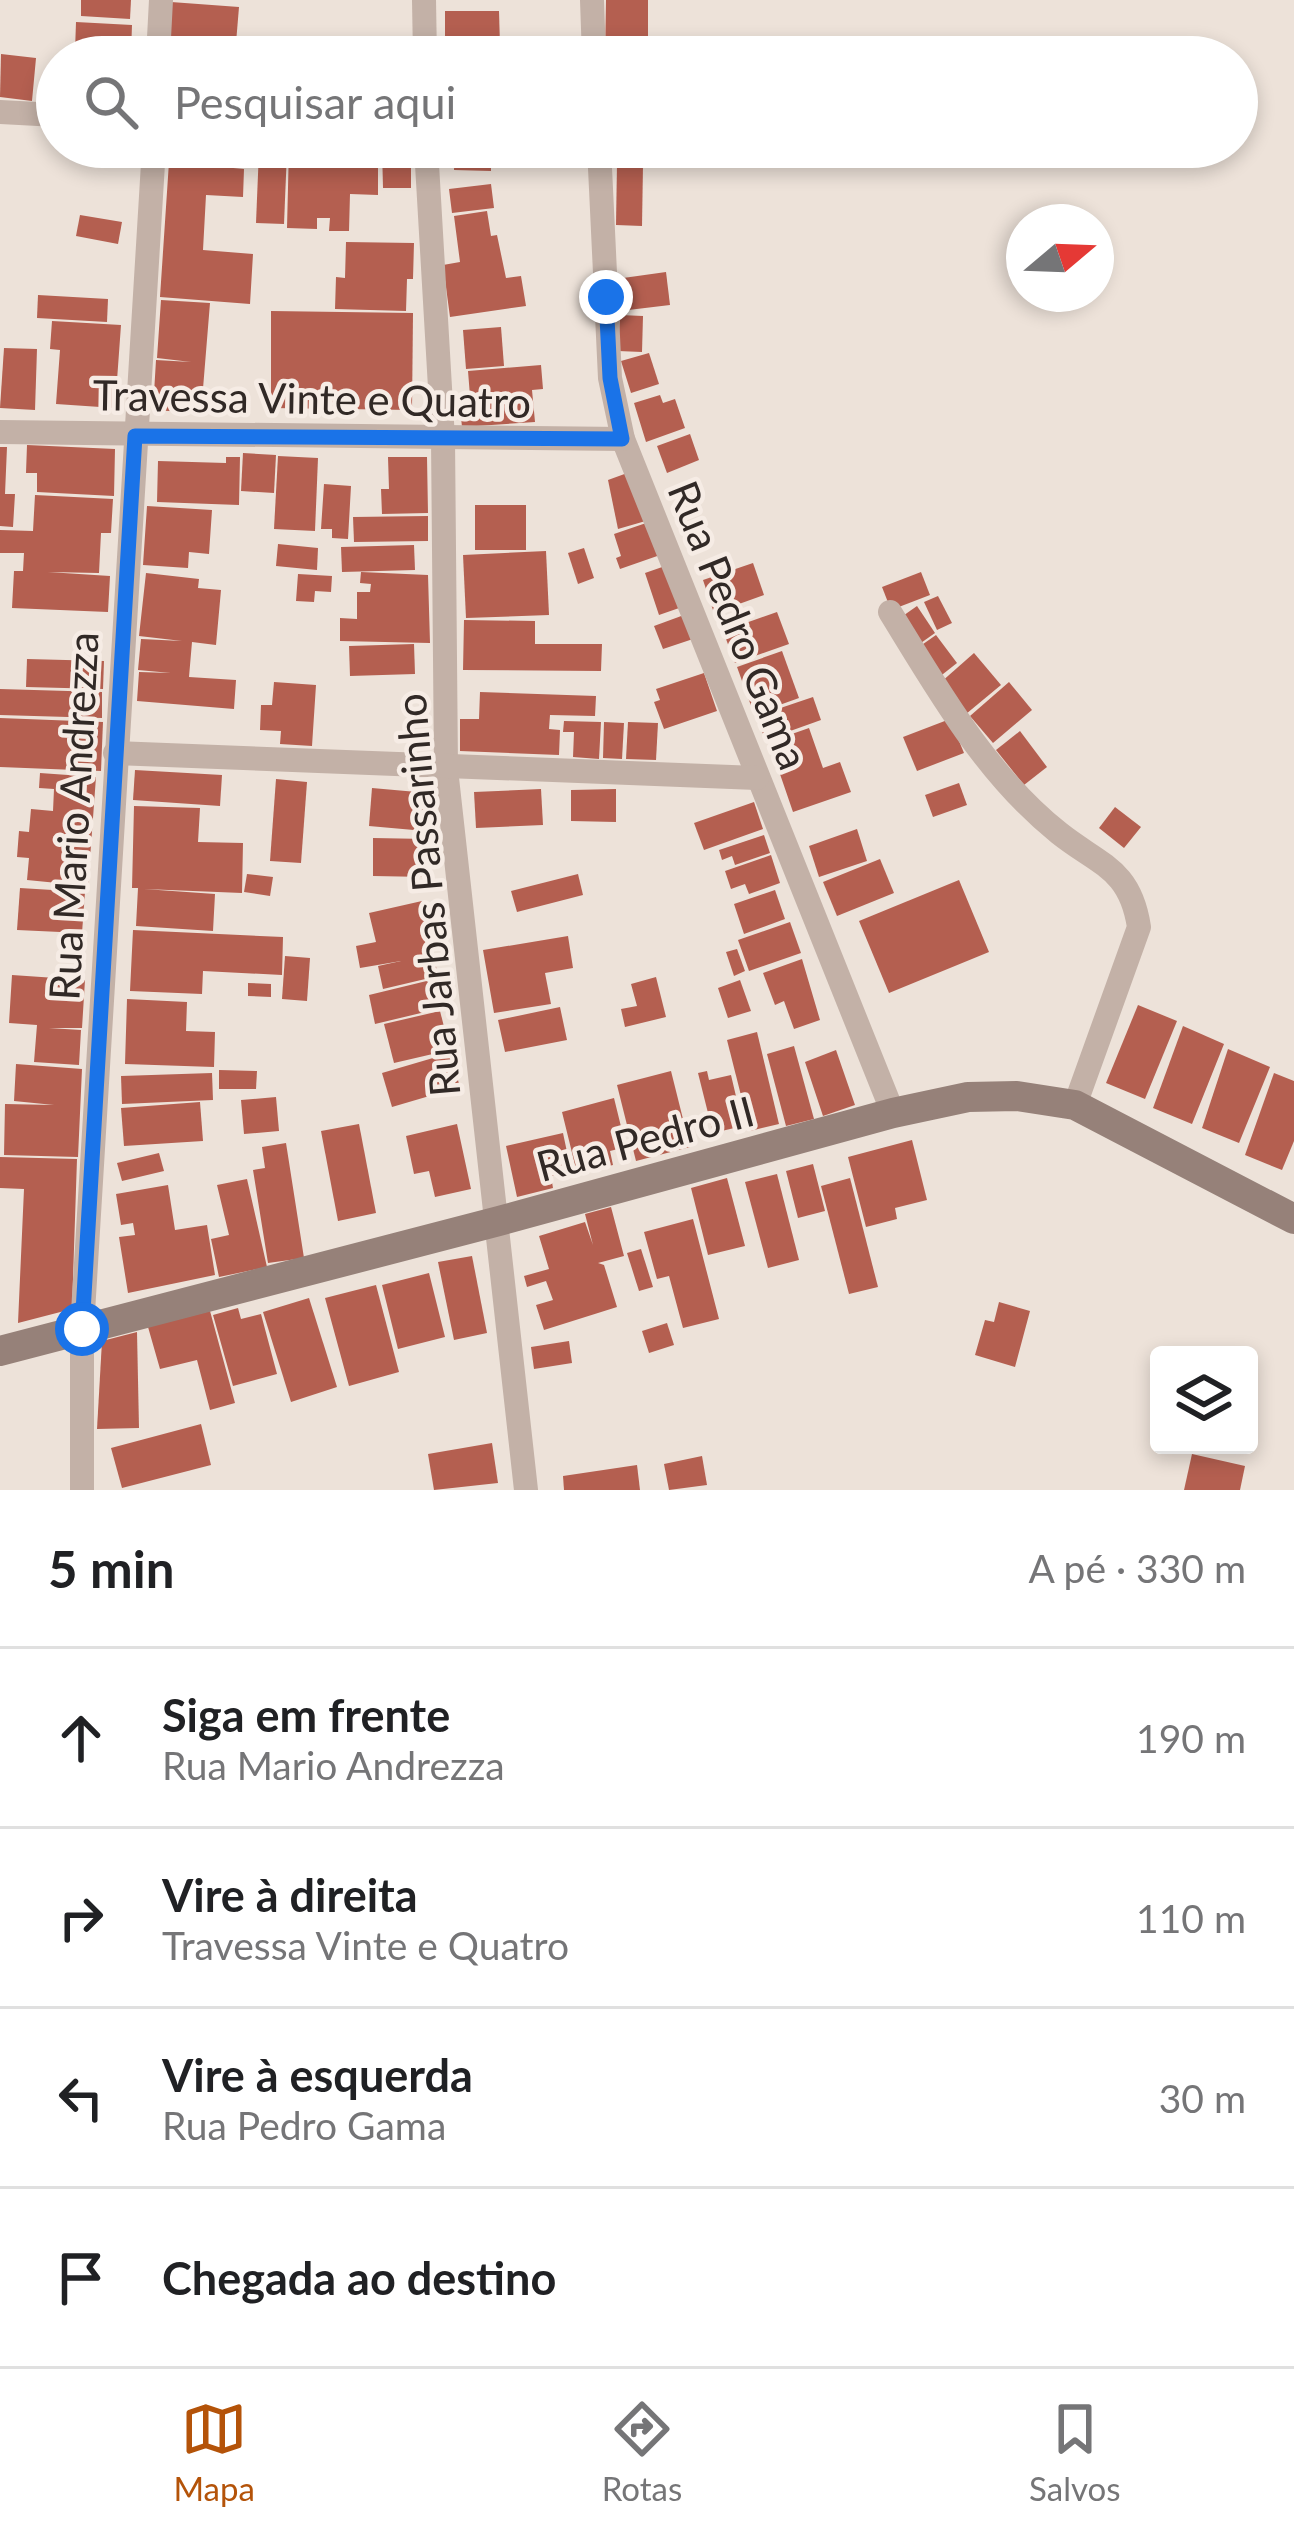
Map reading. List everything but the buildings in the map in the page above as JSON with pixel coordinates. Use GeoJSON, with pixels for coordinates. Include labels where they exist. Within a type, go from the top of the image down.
{"type":"FeatureCollection","features":[{"type":"Feature","properties":{"kind":"street"},"geometry":{"type":"LineString","coordinates":[[159,36],[161,0]]}},
{"type":"Feature","properties":{"kind":"street"},"geometry":{"type":"LineString","coordinates":[[424,0],[424,36]]}},
{"type":"Feature","properties":{"kind":"street"},"geometry":{"type":"LineString","coordinates":[[592,0],[593,36]]}},
{"type":"Feature","properties":{"kind":"street"},"geometry":{"type":"LineString","coordinates":[[0,112],[36,114]]}},
{"type":"Feature","properties":{"kind":"street","name":"Rua Mario Andrezza"},"geometry":{"type":"LineString","coordinates":[[82,1490],[82,1329],[153,168]]}},
{"type":"Feature","properties":{"kind":"street","name":"Rua Jarbas Passarinho"},"geometry":{"type":"LineString","coordinates":[[427,168],[443,439],[446,769],[526,1490]]}},
{"type":"Feature","properties":{"kind":"street","name":"Rua Pedro Gama"},"geometry":{"type":"LineString","coordinates":[[599,168],[610,378],[622,439],[892,1113]]}},
{"type":"Feature","properties":{"kind":"street","name":"Travessa Vinte e Quatro"},"geometry":{"type":"LineString","coordinates":[[0,432],[622,439]]}},
{"type":"Feature","properties":{"kind":"street"},"geometry":{"type":"LineString","coordinates":[[890,612],[975,744],[1018,794],[1058,833],[1115,871],[1128,887],[1139,927],[1076,1105]]}},
{"type":"Feature","properties":{"kind":"street"},"geometry":{"type":"LineString","coordinates":[[115,753],[757,778]]}},
{"type":"Feature","properties":{"kind":"street","name":"Rua Pedro II"},"geometry":{"type":"LineString","coordinates":[[0,1351],[892,1113],[968,1097],[1017,1096],[1076,1105],[1294,1219]]}},
{"type":"Feature","properties":{"kind":"route"},"geometry":{"type":"LineString","coordinates":[[82,1329],[135,436],[622,439],[610,378],[606,297]]}}]}
